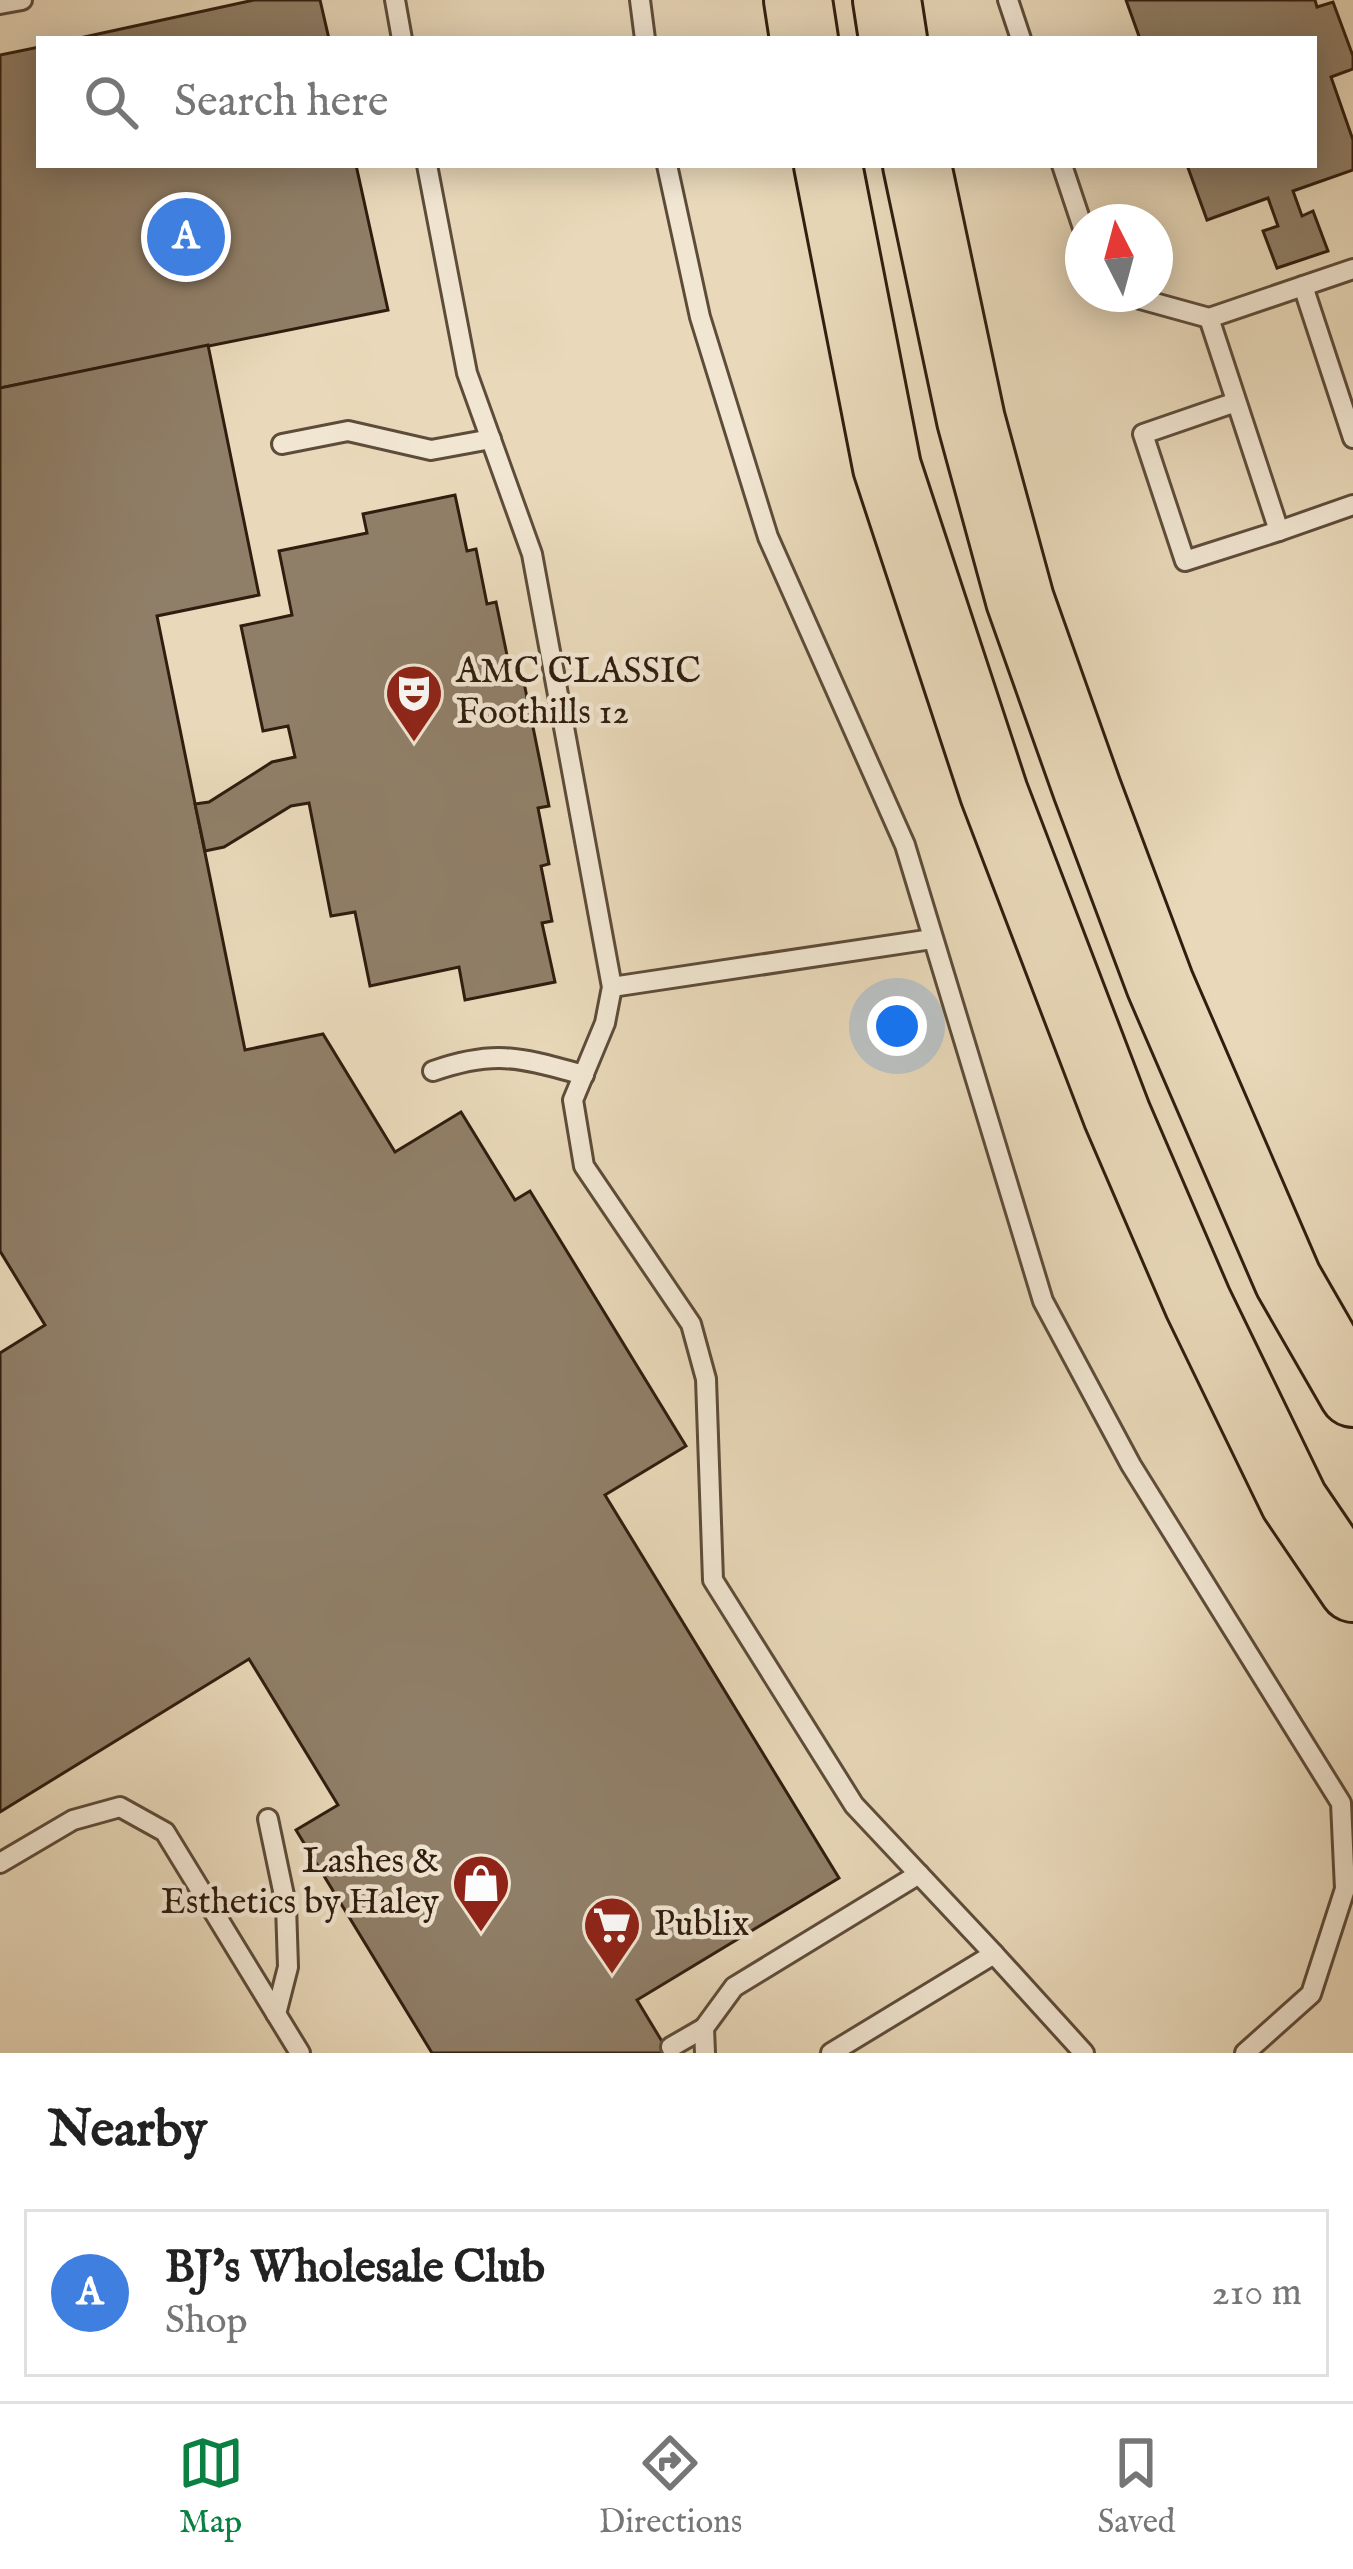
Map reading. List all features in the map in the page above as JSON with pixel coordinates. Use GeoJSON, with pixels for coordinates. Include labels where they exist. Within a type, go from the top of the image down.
{"type":"FeatureCollection","features":[{"type":"Feature","properties":{"kind":"highway"},"geometry":{"type":"LineString","coordinates":[[798,0],[804,36]]}},
{"type":"Feature","properties":{"kind":"highway"},"geometry":{"type":"LineString","coordinates":[[887,0],[892,36]]}},
{"type":"Feature","properties":{"kind":"highway"},"geometry":{"type":"LineString","coordinates":[[829,168],[887,466],[994,793],[1117,1115],[1198,1303],[1294,1501],[1353,1588]]}},
{"type":"Feature","properties":{"kind":"highway"},"geometry":{"type":"LineString","coordinates":[[918,168],[971,420],[1020,600],[1072,747],[1160,984],[1288,1280],[1353,1393]]}},
{"type":"Feature","properties":{"kind":"lane"},"geometry":{"type":"LineString","coordinates":[[0,4],[22,0]]}},
{"type":"Feature","properties":{"kind":"lane"},"geometry":{"type":"LineString","coordinates":[[395,0],[401,36]]}},
{"type":"Feature","properties":{"kind":"lane"},"geometry":{"type":"LineString","coordinates":[[640,0],[645,36]]}},
{"type":"Feature","properties":{"kind":"lane"},"geometry":{"type":"LineString","coordinates":[[1008,0],[1020,36]]}},
{"type":"Feature","properties":{"kind":"lane"},"geometry":{"type":"LineString","coordinates":[[428,168],[467,373],[532,554],[612,987],[605,1022],[573,1100],[584,1166],[691,1324],[706,1378],[713,1580],[854,1805],[1084,2053]]}},
{"type":"Feature","properties":{"kind":"lane"},"geometry":{"type":"LineString","coordinates":[[668,168],[700,317],[768,537],[905,845],[1043,1300],[1131,1466],[1341,1803],[1346,1889],[1311,1994],[1246,2053]]}},
{"type":"Feature","properties":{"kind":"lane"},"geometry":{"type":"LineString","coordinates":[[1063,168],[1075,204]]}},
{"type":"Feature","properties":{"kind":"lane"},"geometry":{"type":"LineString","coordinates":[[1173,308],[1209,318],[1353,269]]}},
{"type":"Feature","properties":{"kind":"lane"},"geometry":{"type":"LineString","coordinates":[[1303,286],[1353,438]]}},
{"type":"Feature","properties":{"kind":"lane"},"geometry":{"type":"LineString","coordinates":[[1209,318],[1279,531]]}},
{"type":"Feature","properties":{"kind":"lane"},"geometry":{"type":"LineString","coordinates":[[1331,371],[1353,364]]}},
{"type":"Feature","properties":{"kind":"lane"},"geometry":{"type":"LineString","coordinates":[[1236,402],[1143,434],[1185,561],[1353,505]]}},
{"type":"Feature","properties":{"kind":"lane"},"geometry":{"type":"LineString","coordinates":[[282,444],[348,431],[431,450],[491,439]]}},
{"type":"Feature","properties":{"kind":"lane"},"geometry":{"type":"LineString","coordinates":[[612,987],[932,939]]}},
{"type":"Feature","properties":{"kind":"lane"},"geometry":{"type":"LineString","coordinates":[[433,1071],[471,1058],[514,1057],[584,1075]]}},
{"type":"Feature","properties":{"kind":"lane"},"geometry":{"type":"LineString","coordinates":[[0,1863],[73,1820],[120,1807],[165,1832],[300,2053]]}},
{"type":"Feature","properties":{"kind":"lane"},"geometry":{"type":"LineString","coordinates":[[268,1819],[286,1905],[288,1966],[276,2014]]}},
{"type":"Feature","properties":{"kind":"lane"},"geometry":{"type":"LineString","coordinates":[[671,2047],[704,2028],[734,1988],[919,1874]]}},
{"type":"Feature","properties":{"kind":"lane"},"geometry":{"type":"LineString","coordinates":[[831,2053],[994,1954]]}},
{"type":"Feature","properties":{"kind":"lane"},"geometry":{"type":"LineString","coordinates":[[704,2028],[705,2053]]}},
{"type":"Feature","properties":{"kind":"building"},"geometry":{"type":"Polygon","coordinates":[[[254,0],[320,0],[328,36],[89,36],[254,0]]]}},
{"type":"Feature","properties":{"kind":"building"},"geometry":{"type":"Polygon","coordinates":[[[1126,0],[1315,0],[1317,7],[1333,2],[1353,56],[1353,69],[1331,77],[1353,140],[1353,170],[1293,191],[1302,216],[1313,211],[1328,251],[1277,268],[1263,231],[1278,226],[1268,198],[1207,220],[1188,168],[1317,168],[1317,36],[1139,36],[1126,0]]]}},
{"type":"Feature","properties":{"kind":"building"},"geometry":{"type":"Polygon","coordinates":[[[36,48],[36,168],[357,168],[388,310],[0,388],[0,55],[36,48]]]}},
{"type":"Feature","properties":{"kind":"building"},"geometry":{"type":"Polygon","coordinates":[[[208,345],[259,595],[157,616],[245,1050],[323,1034],[395,1152],[461,1112],[515,1200],[530,1191],[686,1446],[605,1495],[839,1878],[637,2000],[669,2053],[432,2053],[296,1830],[338,1805],[249,1659],[0,1812],[0,1353],[45,1325],[0,1251],[0,388],[208,345]]]}},
{"type":"Feature","properties":{"kind":"building","name":"AMC CLASSIC Foothills 12"},"geometry":{"type":"Polygon","coordinates":[[[455,495],[467,551],[476,549],[487,604],[496,602],[508,660],[519,658],[549,806],[538,808],[549,864],[541,866],[552,921],[542,923],[555,982],[465,1000],[459,967],[370,986],[355,912],[331,916],[309,803],[291,806],[224,847],[205,851],[195,804],[209,802],[272,762],[295,757],[288,726],[263,731],[241,626],[292,615],[279,551],[367,533],[363,514],[455,495]]]}},
{"type":"Feature","properties":{"kind":"place","name":"BJ's Wholesale Club"},"geometry":{"type":"Point","coordinates":[186,237]}},
{"type":"Feature","properties":{"kind":"place","name":"AMC CLASSIC Foothills 12"},"geometry":{"type":"Point","coordinates":[414,744]}},
{"type":"Feature","properties":{"kind":"place","name":"Lashes & Esthetics by Haley"},"geometry":{"type":"Point","coordinates":[481,1934]}},
{"type":"Feature","properties":{"kind":"place","name":"Publix"},"geometry":{"type":"Point","coordinates":[612,1976]}}]}
